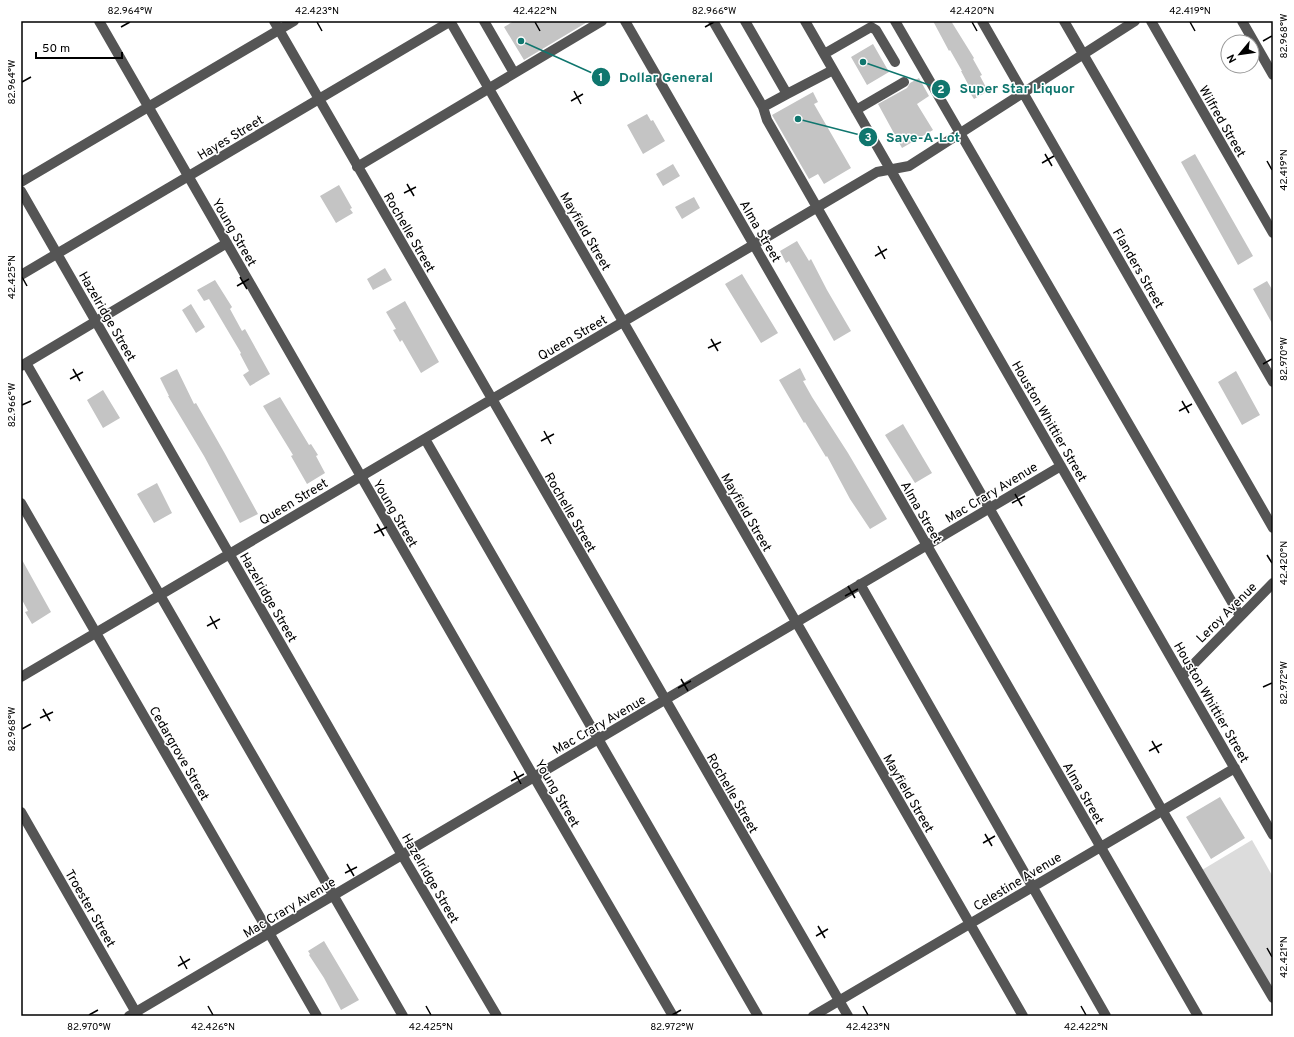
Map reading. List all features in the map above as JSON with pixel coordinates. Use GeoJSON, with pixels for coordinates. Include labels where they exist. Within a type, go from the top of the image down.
{"type":"FeatureCollection","features":[{"type":"Feature","properties":{"kind":"street","name":"Young Street"},"geometry":{"type":"LineString","coordinates":[[99,21],[534,777],[674,1016]]}},
{"type":"Feature","properties":{"kind":"street"},"geometry":{"type":"LineString","coordinates":[[21,182],[148,107],[276,26],[294,21]]}},
{"type":"Feature","properties":{"kind":"street","name":"Mayfield Street"},"geometry":{"type":"LineString","coordinates":[[450,21],[795,623],[1023,1016]]}},
{"type":"Feature","properties":{"kind":"street","name":"Hayes Street"},"geometry":{"type":"LineString","coordinates":[[21,274],[450,21]]}},
{"type":"Feature","properties":{"kind":"street"},"geometry":{"type":"LineString","coordinates":[[484,21],[514,73]]}},
{"type":"Feature","properties":{"kind":"street"},"geometry":{"type":"LineString","coordinates":[[357,167],[602,21]]}},
{"type":"Feature","properties":{"kind":"street","name":"Alma Street"},"geometry":{"type":"LineString","coordinates":[[625,21],[1198,1016]]}},
{"type":"Feature","properties":{"kind":"street"},"geometry":{"type":"LineString","coordinates":[[713,21],[763,107],[767,120],[1162,810],[1273,998]]}},
{"type":"Feature","properties":{"kind":"street"},"geometry":{"type":"LineString","coordinates":[[745,21],[787,94]]}},
{"type":"Feature","properties":{"kind":"street","name":"Houston Whittier Street"},"geometry":{"type":"LineString","coordinates":[[805,21],[1273,835]]}},
{"type":"Feature","properties":{"kind":"street"},"geometry":{"type":"LineString","coordinates":[[895,21],[1240,616]]}},
{"type":"Feature","properties":{"kind":"street","name":"Flanders Street"},"geometry":{"type":"LineString","coordinates":[[982,21],[1273,528]]}},
{"type":"Feature","properties":{"kind":"street"},"geometry":{"type":"LineString","coordinates":[[1064,21],[1273,382]]}},
{"type":"Feature","properties":{"kind":"street","name":"Queen Street"},"geometry":{"type":"LineString","coordinates":[[21,677],[876,172],[909,166],[1135,21]]}},
{"type":"Feature","properties":{"kind":"street","name":"Wilfred Street"},"geometry":{"type":"LineString","coordinates":[[1151,21],[1273,233]]}},
{"type":"Feature","properties":{"kind":"street"},"geometry":{"type":"LineString","coordinates":[[1242,21],[1273,75]]}},
{"type":"Feature","properties":{"kind":"street","name":"Rochelle Street"},"geometry":{"type":"LineString","coordinates":[[276,26],[664,700],[848,1016]]}},
{"type":"Feature","properties":{"kind":"street"},"geometry":{"type":"LineString","coordinates":[[824,54],[871,27],[876,30],[895,62]]}},
{"type":"Feature","properties":{"kind":"street"},"geometry":{"type":"LineString","coordinates":[[763,107],[833,70]]}},
{"type":"Feature","properties":{"kind":"street"},"geometry":{"type":"LineString","coordinates":[[856,110],[904,82]]}},
{"type":"Feature","properties":{"kind":"street","name":"Hazelridge Street"},"geometry":{"type":"LineString","coordinates":[[21,191],[402,855],[497,1016]]}},
{"type":"Feature","properties":{"kind":"street"},"geometry":{"type":"LineString","coordinates":[[227,243],[24,364],[161,594],[403,1016]]}},
{"type":"Feature","properties":{"kind":"street"},"geometry":{"type":"LineString","coordinates":[[425,439],[597,740],[758,1016]]}},
{"type":"Feature","properties":{"kind":"street","name":"Mac Crary Avenue"},"geometry":{"type":"LineString","coordinates":[[134,1015],[333,895],[1061,466]]}},
{"type":"Feature","properties":{"kind":"street","name":"Cedargrove Street"},"geometry":{"type":"LineString","coordinates":[[21,503],[317,1016]]}},
{"type":"Feature","properties":{"kind":"street","name":"Leroy Avenue"},"geometry":{"type":"LineString","coordinates":[[1182,676],[1273,583]]}},
{"type":"Feature","properties":{"kind":"street"},"geometry":{"type":"LineString","coordinates":[[860,584],[1106,1016]]}},
{"type":"Feature","properties":{"kind":"street","name":"Celestine Avenue"},"geometry":{"type":"LineString","coordinates":[[814,1016],[1234,768]]}},
{"type":"Feature","properties":{"kind":"street","name":"Troester Street"},"geometry":{"type":"LineString","coordinates":[[21,812],[134,1015]]}},
{"type":"Feature","properties":{"kind":"shaded area"},"geometry":{"type":"Polygon","coordinates":[[[1252,840],[1273,877],[1273,991],[1202,870],[1252,840]]]}},
{"type":"Feature","properties":{"kind":"building"},"geometry":{"type":"Polygon","coordinates":[[[514,21],[589,21],[524,60],[504,27],[514,21]]]}},
{"type":"Feature","properties":{"kind":"building"},"geometry":{"type":"Polygon","coordinates":[[[933,21],[951,21],[974,58],[973,59],[982,75],[980,76],[988,91],[974,99],[967,88],[969,86],[962,71],[950,50],[949,51],[933,21]]]}},
{"type":"Feature","properties":{"kind":"building"},"geometry":{"type":"Polygon","coordinates":[[[873,44],[889,72],[867,85],[851,57],[873,44]]]}},
{"type":"Feature","properties":{"kind":"building"},"geometry":{"type":"Polygon","coordinates":[[[919,78],[929,96],[917,104],[933,130],[902,148],[878,104],[907,88],[910,83],[919,78]]]}},
{"type":"Feature","properties":{"kind":"building"},"geometry":{"type":"Polygon","coordinates":[[[813,92],[818,102],[814,104],[851,168],[824,184],[818,174],[809,179],[772,115],[813,92]]]}},
{"type":"Feature","properties":{"kind":"building"},"geometry":{"type":"Polygon","coordinates":[[[647,114],[651,121],[653,120],[665,141],[643,154],[627,125],[647,114]]]}},
{"type":"Feature","properties":{"kind":"building"},"geometry":{"type":"Polygon","coordinates":[[[1195,154],[1253,256],[1238,265],[1181,162],[1195,154]]]}},
{"type":"Feature","properties":{"kind":"building"},"geometry":{"type":"Polygon","coordinates":[[[673,164],[680,176],[663,186],[656,174],[673,164]]]}},
{"type":"Feature","properties":{"kind":"building"},"geometry":{"type":"Polygon","coordinates":[[[339,185],[352,208],[350,209],[353,213],[336,223],[320,196],[339,185]]]}},
{"type":"Feature","properties":{"kind":"building"},"geometry":{"type":"Polygon","coordinates":[[[694,197],[700,208],[682,219],[675,207],[694,197]]]}},
{"type":"Feature","properties":{"kind":"building"},"geometry":{"type":"Polygon","coordinates":[[[797,241],[809,261],[811,259],[851,331],[834,341],[789,261],[786,263],[780,251],[797,241]]]}},
{"type":"Feature","properties":{"kind":"building"},"geometry":{"type":"Polygon","coordinates":[[[385,268],[392,280],[373,290],[367,279],[385,268]]]}},
{"type":"Feature","properties":{"kind":"building"},"geometry":{"type":"Polygon","coordinates":[[[742,274],[778,333],[761,343],[725,284],[742,274]]]}},
{"type":"Feature","properties":{"kind":"building"},"geometry":{"type":"Polygon","coordinates":[[[215,280],[232,307],[230,309],[242,331],[245,329],[270,374],[250,386],[243,375],[249,371],[240,354],[241,353],[209,299],[204,301],[197,290],[215,280]]]}},
{"type":"Feature","properties":{"kind":"building"},"geometry":{"type":"Polygon","coordinates":[[[1267,281],[1273,291],[1273,325],[1253,289],[1267,281]]]}},
{"type":"Feature","properties":{"kind":"building"},"geometry":{"type":"Polygon","coordinates":[[[405,301],[439,362],[421,373],[402,340],[400,342],[393,330],[396,329],[386,312],[405,301]]]}},
{"type":"Feature","properties":{"kind":"building"},"geometry":{"type":"Polygon","coordinates":[[[191,304],[205,327],[196,333],[182,310],[191,304]]]}},
{"type":"Feature","properties":{"kind":"building"},"geometry":{"type":"Polygon","coordinates":[[[800,368],[806,380],[803,381],[812,397],[848,453],[887,519],[870,529],[850,499],[827,456],[826,457],[805,422],[804,423],[779,380],[800,368]]]}},
{"type":"Feature","properties":{"kind":"building"},"geometry":{"type":"Polygon","coordinates":[[[177,369],[194,404],[196,403],[258,514],[240,523],[204,456],[168,396],[160,378],[177,369]]]}},
{"type":"Feature","properties":{"kind":"building"},"geometry":{"type":"Polygon","coordinates":[[[1236,371],[1260,415],[1242,425],[1218,382],[1236,371]]]}},
{"type":"Feature","properties":{"kind":"building"},"geometry":{"type":"Polygon","coordinates":[[[103,390],[120,418],[103,428],[87,400],[103,390]]]}},
{"type":"Feature","properties":{"kind":"building"},"geometry":{"type":"Polygon","coordinates":[[[280,397],[309,445],[311,444],[318,455],[316,456],[325,473],[307,484],[291,456],[293,455],[263,406],[280,397]]]}},
{"type":"Feature","properties":{"kind":"building"},"geometry":{"type":"Polygon","coordinates":[[[903,424],[932,473],[915,483],[885,435],[903,424]]]}},
{"type":"Feature","properties":{"kind":"building"},"geometry":{"type":"Polygon","coordinates":[[[157,483],[172,513],[154,523],[137,494],[157,483]]]}},
{"type":"Feature","properties":{"kind":"building"},"geometry":{"type":"Polygon","coordinates":[[[21,558],[51,612],[32,624],[25,612],[28,611],[21,598],[21,558]]]}},
{"type":"Feature","properties":{"kind":"building"},"geometry":{"type":"Polygon","coordinates":[[[1220,797],[1245,838],[1211,859],[1186,817],[1220,797]]]}},
{"type":"Feature","properties":{"kind":"building"},"geometry":{"type":"Polygon","coordinates":[[[324,941],[359,1000],[341,1010],[308,951],[324,941]]]}},
{"type":"Feature","properties":{"kind":"place","name":"Dollar General"},"geometry":{"type":"Point","coordinates":[521,41]}},
{"type":"Feature","properties":{"kind":"place","name":"Super Star Liquor"},"geometry":{"type":"Point","coordinates":[863,62]}},
{"type":"Feature","properties":{"kind":"place","name":"Save-A-Lot"},"geometry":{"type":"Point","coordinates":[798,119]}}]}
